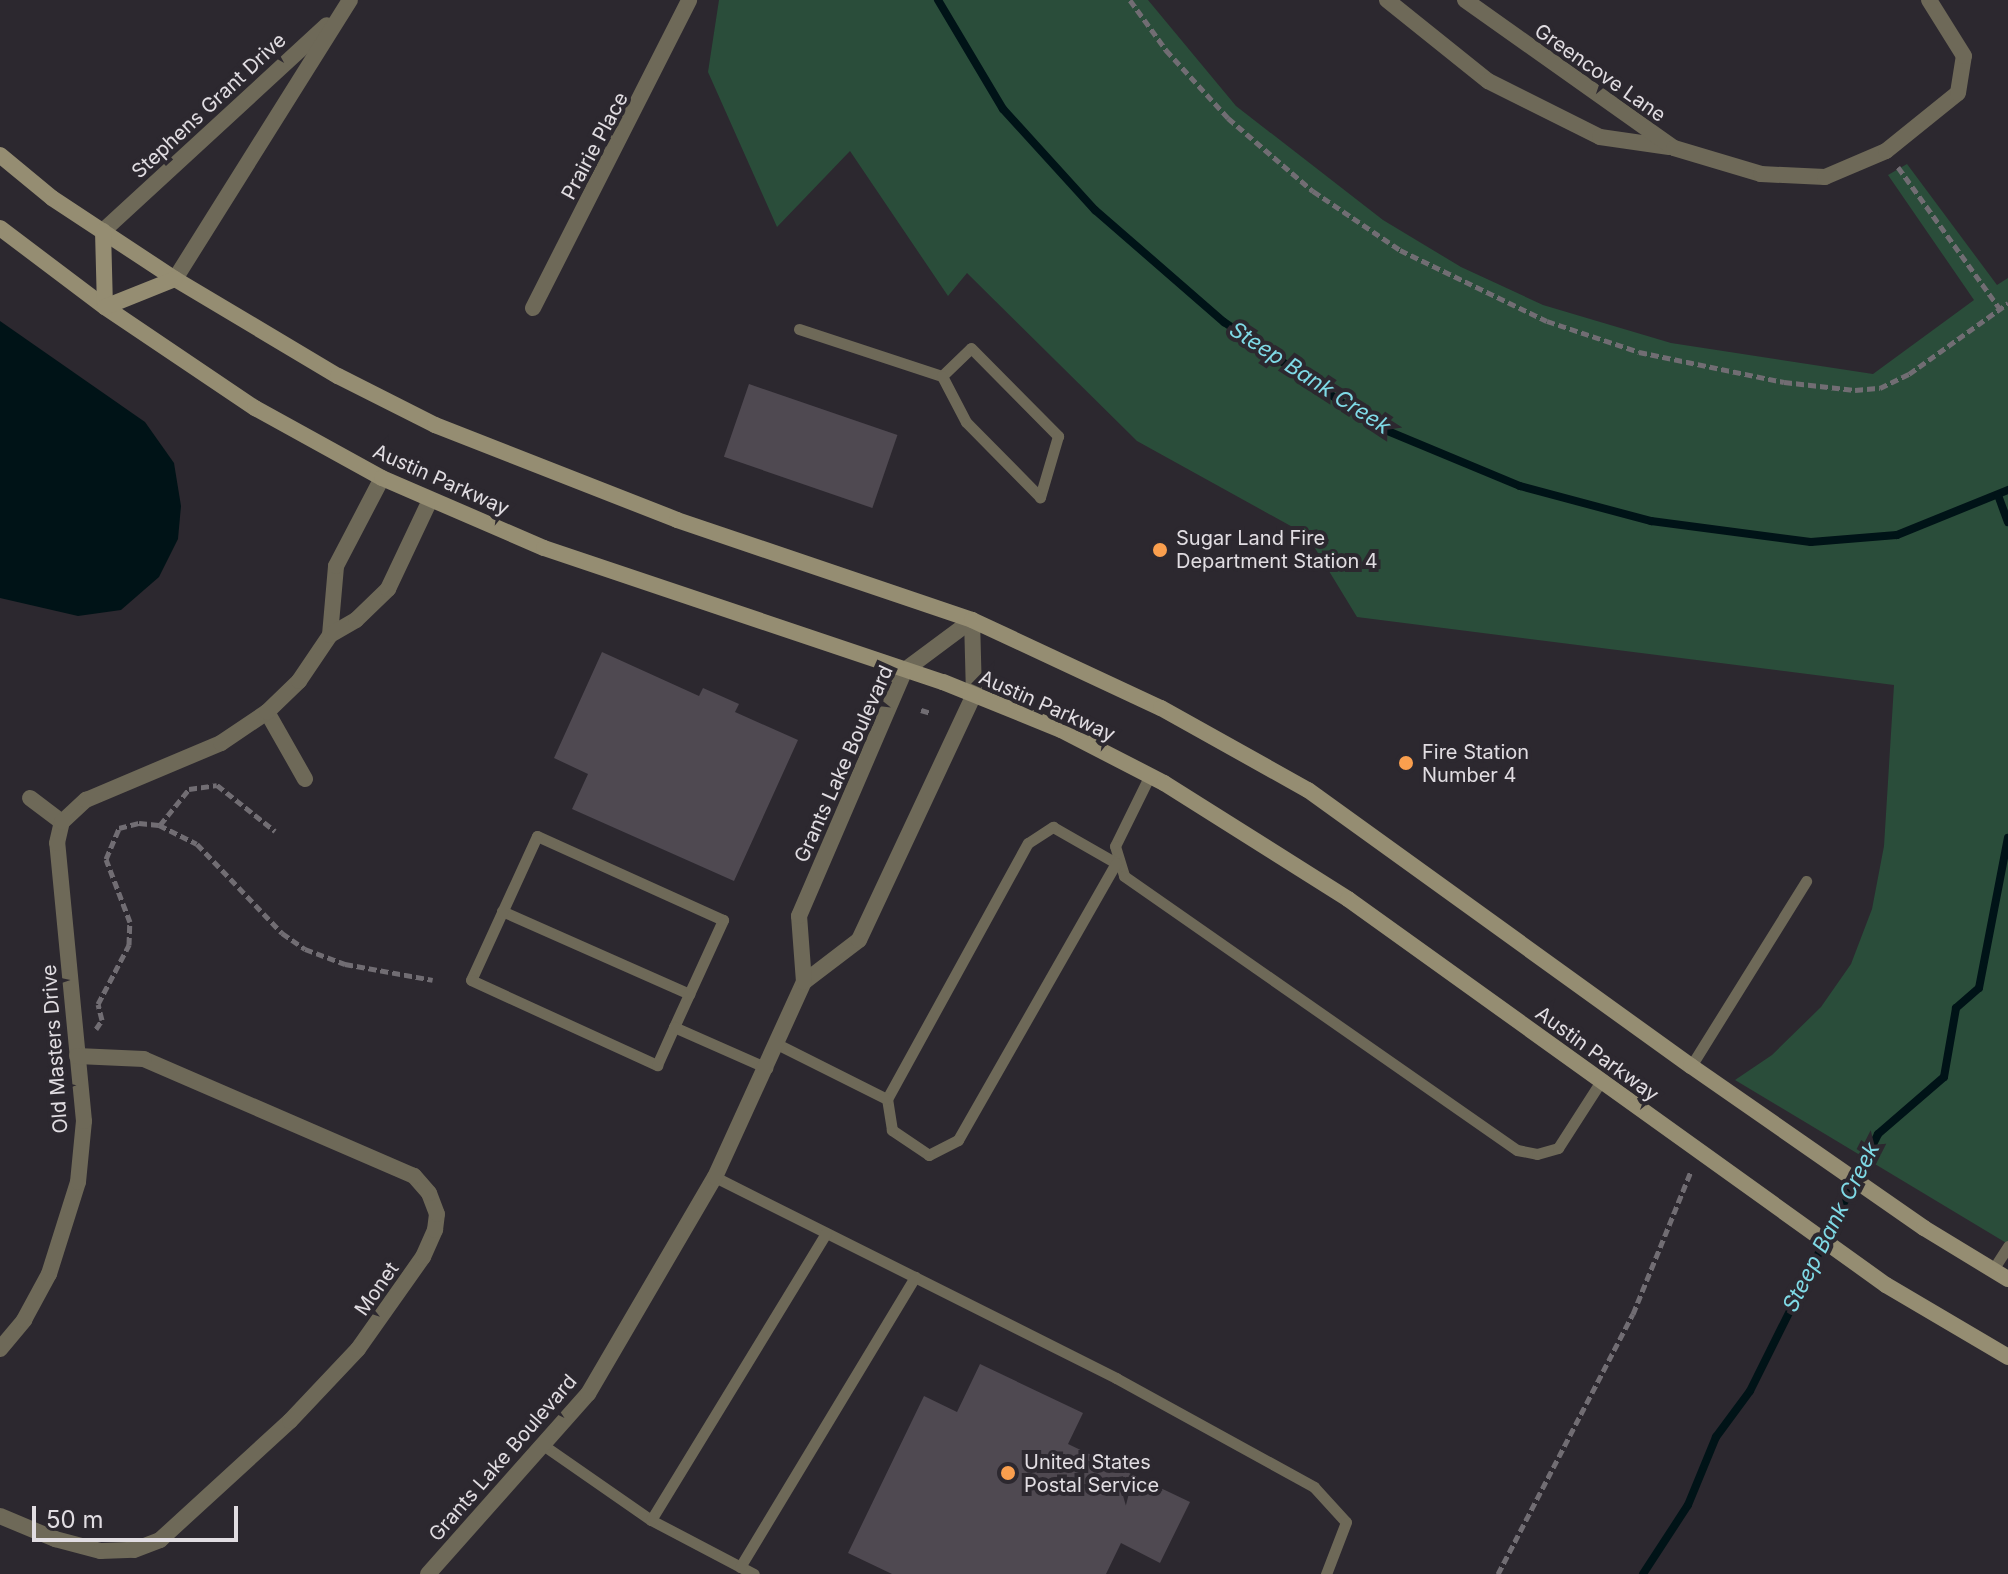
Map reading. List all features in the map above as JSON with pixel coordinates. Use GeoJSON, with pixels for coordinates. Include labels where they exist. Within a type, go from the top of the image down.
{"type":"FeatureCollection","features":[{"type":"Feature","properties":{"kind":"main road"},"geometry":{"type":"LineString","coordinates":[[0,155],[103,231],[175,279],[313,362],[435,425],[677,520],[972,620],[1161,708],[1308,790],[1794,1138],[1924,1228],[2008,1279]]}},
{"type":"Feature","properties":{"kind":"main road","name":"Austin Parkway"},"geometry":{"type":"LineString","coordinates":[[0,228],[105,307],[255,408],[382,478],[544,548],[974,695],[1061,730],[1150,775],[1348,899],[1886,1285],[2008,1357]]}},
{"type":"Feature","properties":{"kind":"main road"},"geometry":{"type":"LineString","coordinates":[[103,231],[105,307],[175,279]]}},
{"type":"Feature","properties":{"kind":"street","name":"Prairie Place"},"geometry":{"type":"LineString","coordinates":[[533,308],[689,0]]}},
{"type":"Feature","properties":{"kind":"street","name":"Greencove Lane"},"geometry":{"type":"LineString","coordinates":[[1387,0],[1502,88],[1600,137],[1674,148],[1761,174],[1825,177],[1886,151],[1958,93],[1964,56],[1929,0]]}},
{"type":"Feature","properties":{"kind":"street","name":"Greencove Lane"},"geometry":{"type":"LineString","coordinates":[[1465,0],[1674,148]]}},
{"type":"Feature","properties":{"kind":"street","name":"Stephens Grant Drive"},"geometry":{"type":"LineString","coordinates":[[103,231],[346,5]]}},
{"type":"Feature","properties":{"kind":"street","name":"Stephens Grant Drive"},"geometry":{"type":"LineString","coordinates":[[175,279],[346,5]]}},
{"type":"Feature","properties":{"kind":"street"},"geometry":{"type":"LineString","coordinates":[[330,635],[336,566],[382,478]]}},
{"type":"Feature","properties":{"kind":"street"},"geometry":{"type":"LineString","coordinates":[[30,798],[62,822],[86,800],[221,743],[267,712],[299,681],[330,635],[356,620],[388,589],[430,500]]}},
{"type":"Feature","properties":{"kind":"street","name":"Grants Lake Boulevard"},"geometry":{"type":"LineString","coordinates":[[428,1574],[588,1394],[715,1177],[804,982],[799,916],[905,670],[972,620]]}},
{"type":"Feature","properties":{"kind":"street","name":"Grants Lake Boulevard"},"geometry":{"type":"LineString","coordinates":[[804,982],[859,940],[974,695],[972,620]]}},
{"type":"Feature","properties":{"kind":"street"},"geometry":{"type":"LineString","coordinates":[[267,712],[305,779]]}},
{"type":"Feature","properties":{"kind":"street","name":"Old Masters Drive"},"geometry":{"type":"LineString","coordinates":[[0,1349],[31,1309],[67,1224],[78,1182],[84,1121],[57,843],[62,822]]}},
{"type":"Feature","properties":{"kind":"street","name":"Monet"},"geometry":{"type":"LineString","coordinates":[[0,1516],[55,1539],[100,1551],[134,1550],[160,1540],[290,1421],[358,1349],[423,1257],[435,1230],[437,1214],[429,1193],[414,1176],[144,1059],[77,1056]]}},
{"type":"Feature","properties":{"kind":"lane"},"geometry":{"type":"LineString","coordinates":[[799,329],[942,376],[966,422],[1040,497],[1058,436],[971,348],[942,376]]}},
{"type":"Feature","properties":{"kind":"lane"},"geometry":{"type":"LineString","coordinates":[[1150,775],[1115,846],[1116,863],[1124,876],[1517,1150],[1537,1154],[1558,1148],[1601,1081]]}},
{"type":"Feature","properties":{"kind":"lane"},"geometry":{"type":"LineString","coordinates":[[1053,827],[1116,863],[958,1140],[929,1155],[892,1130],[887,1099],[1028,843],[1053,827]]}},
{"type":"Feature","properties":{"kind":"lane"},"geometry":{"type":"LineString","coordinates":[[537,836],[723,920],[657,1065],[471,980],[502,911],[537,836]]}},
{"type":"Feature","properties":{"kind":"lane"},"geometry":{"type":"LineString","coordinates":[[1691,1066],[1806,881]]}},
{"type":"Feature","properties":{"kind":"lane"},"geometry":{"type":"LineString","coordinates":[[502,911],[689,994]]}},
{"type":"Feature","properties":{"kind":"lane"},"geometry":{"type":"LineString","coordinates":[[674,1027],[767,1068]]}},
{"type":"Feature","properties":{"kind":"lane"},"geometry":{"type":"LineString","coordinates":[[777,1044],[887,1099]]}},
{"type":"Feature","properties":{"kind":"lane"},"geometry":{"type":"LineString","coordinates":[[715,1177],[915,1277],[1314,1487],[1346,1522],[1326,1574]]}},
{"type":"Feature","properties":{"kind":"lane"},"geometry":{"type":"LineString","coordinates":[[651,1520],[826,1233]]}},
{"type":"Feature","properties":{"kind":"lane"},"geometry":{"type":"LineString","coordinates":[[1992,1271],[2008,1246]]}},
{"type":"Feature","properties":{"kind":"lane"},"geometry":{"type":"LineString","coordinates":[[740,1567],[915,1277]]}},
{"type":"Feature","properties":{"kind":"lane"},"geometry":{"type":"LineString","coordinates":[[543,1445],[651,1520],[754,1574]]}},
{"type":"Feature","properties":{"kind":"path"},"geometry":{"type":"LineString","coordinates":[[1130,0],[1166,50],[1228,118],[1313,191],[1400,250],[1547,321],[1639,352],[1784,382],[1855,390],[1880,388],[1909,374],[2008,303]]}},
{"type":"Feature","properties":{"kind":"path"},"geometry":{"type":"LineString","coordinates":[[1886,151],[2000,309]]}},
{"type":"Feature","properties":{"kind":"path"},"geometry":{"type":"LineString","coordinates":[[921,710],[931,713]]}},
{"type":"Feature","properties":{"kind":"path"},"geometry":{"type":"LineString","coordinates":[[159,825],[189,789],[217,785],[275,831]]}},
{"type":"Feature","properties":{"kind":"path"},"geometry":{"type":"LineString","coordinates":[[77,1056],[102,1020],[98,1004],[129,945],[130,922],[106,859],[110,842],[119,828],[159,825],[214,858],[282,933],[305,949],[345,964],[433,980]]}},
{"type":"Feature","properties":{"kind":"path"},"geometry":{"type":"LineString","coordinates":[[1498,1574],[1633,1314],[1691,1171]]}},
{"type":"Feature","properties":{"kind":"green space"},"geometry":{"type":"Polygon","coordinates":[[[719,0],[1148,0],[1236,106],[1383,220],[1461,267],[1543,305],[1671,343],[1873,374],[1974,300],[1888,175],[1907,164],[1997,285],[2008,278],[2008,1244],[1735,1080],[1772,1055],[1821,1007],[1851,964],[1872,909],[1884,846],[1894,685],[1357,617],[1307,535],[1137,441],[967,273],[948,296],[850,151],[777,227],[708,72],[719,0]]]}},
{"type":"Feature","properties":{"kind":"shaded area"},"geometry":{"type":"Polygon","coordinates":[[[0,321],[145,422],[174,463],[181,506],[178,539],[159,577],[121,610],[78,616],[0,598],[0,321]]]}},
{"type":"Feature","properties":{"kind":"building"},"geometry":{"type":"Polygon","coordinates":[[[749,384],[897,435],[872,508],[724,457],[749,384]]]}},
{"type":"Feature","properties":{"kind":"building"},"geometry":{"type":"Polygon","coordinates":[[[602,652],[699,696],[703,688],[739,704],[735,712],[798,740],[734,881],[572,809],[588,774],[554,758],[602,652]]]}},
{"type":"Feature","properties":{"kind":"building","name":"United States Postal Service"},"geometry":{"type":"Polygon","coordinates":[[[980,1364],[1083,1413],[1068,1444],[1190,1502],[1160,1563],[1121,1543],[1106,1574],[892,1574],[848,1553],[924,1396],[957,1412],[980,1364]]]}},
{"type":"Feature","properties":{"kind":"waterway","name":"Steep Bank Creek"},"geometry":{"type":"LineString","coordinates":[[938,0],[1003,109],[1095,210],[1224,322],[1378,427],[1520,486],[1651,521],[1811,542],[1897,535],[2008,490]]}},
{"type":"Feature","properties":{"kind":"waterway","name":"Steep Bank Creek"},"geometry":{"type":"LineString","coordinates":[[1998,495],[2008,522]]}},
{"type":"Feature","properties":{"kind":"waterway","name":"Steep Bank Creek"},"geometry":{"type":"LineString","coordinates":[[1643,1574],[1688,1505],[1716,1437],[1750,1391],[1878,1134],[1944,1077],[1956,1008],[1979,988],[2008,838]]}},
{"type":"Feature","properties":{"kind":"place","name":"Sugar Land Fire Department Station 4"},"geometry":{"type":"Point","coordinates":[1160,550]}},
{"type":"Feature","properties":{"kind":"place","name":"Fire Station Number 4"},"geometry":{"type":"Point","coordinates":[1406,763]}},
{"type":"Feature","properties":{"kind":"place","name":"United States Postal Service"},"geometry":{"type":"Point","coordinates":[1008,1473]}}]}
